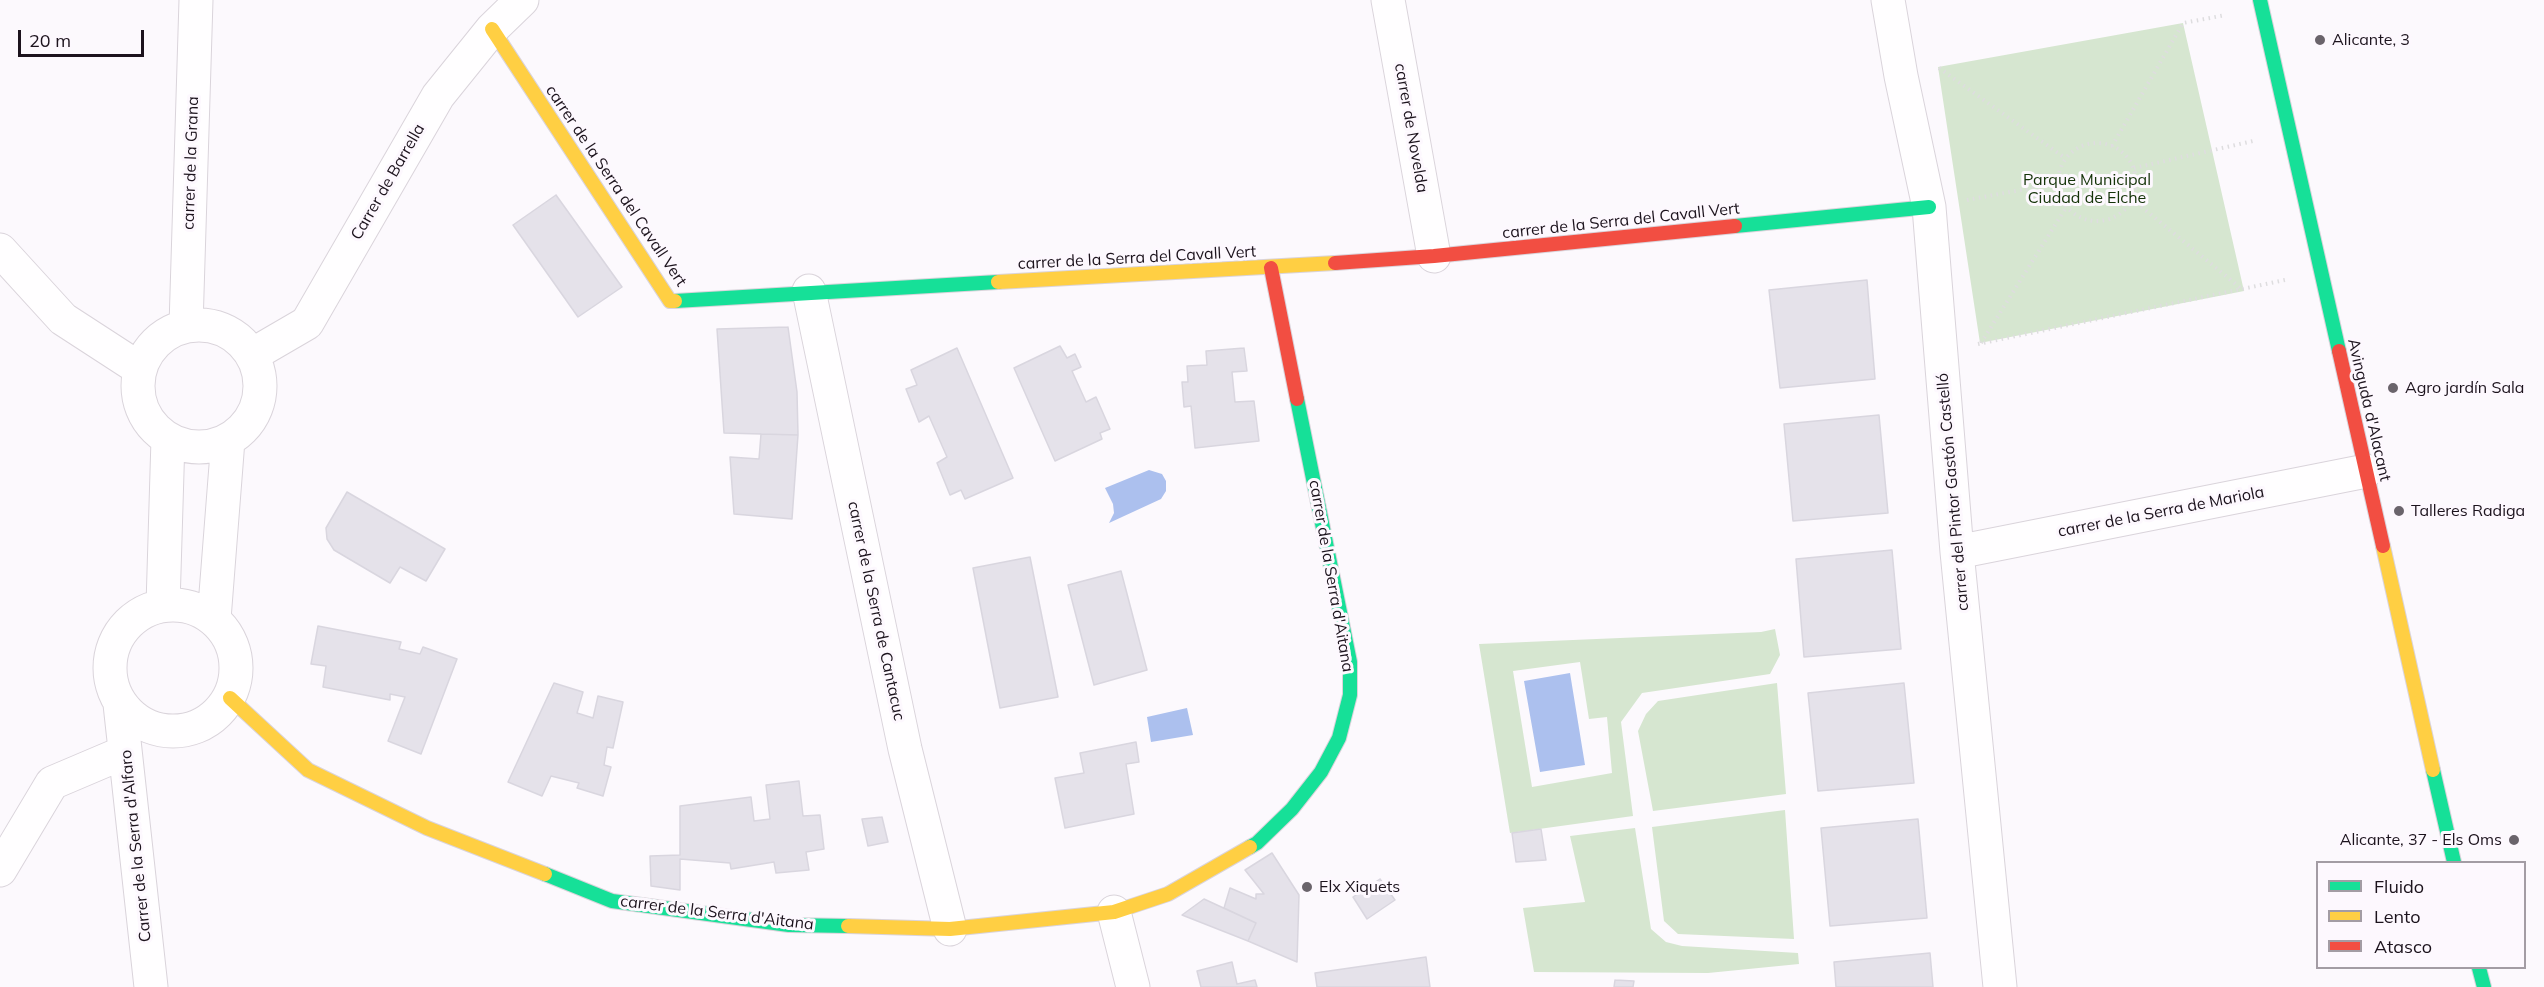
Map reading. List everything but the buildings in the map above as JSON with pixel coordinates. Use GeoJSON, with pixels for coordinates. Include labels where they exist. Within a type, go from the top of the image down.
{"type":"FeatureCollection","features":[{"type":"Feature","properties":{"kind":"street","name":"carrer de la Grana"},"geometry":{"type":"LineString","coordinates":[[186,326],[196,0]]}},
{"type":"Feature","properties":{"kind":"street","name":"Carrer de Barrella"},"geometry":{"type":"LineString","coordinates":[[252,355],[308,323],[438,96],[492,29],[522,0]]}},
{"type":"Feature","properties":{"kind":"street","name":"carrer de Novelda"},"geometry":{"type":"LineString","coordinates":[[1388,0],[1434,256]]}},
{"type":"Feature","properties":{"kind":"street","name":"carrer del Pintor Gastón Castelló"},"geometry":{"type":"LineString","coordinates":[[1888,0],[1901,76],[1943,204],[1940,352],[1957,552],[2000,987]]}},
{"type":"Feature","properties":{"kind":"street","name":"Avinguda d'Alacant"},"geometry":{"type":"LineString","coordinates":[[2260,0],[2454,861]]}},
{"type":"Feature","properties":{"kind":"street","name":"carrer de la Serra del Cavall Vert"},"geometry":{"type":"LineString","coordinates":[[492,29],[670,301],[808,291],[1271,268],[1434,256],[1943,204]]}},
{"type":"Feature","properties":{"kind":"street"},"geometry":{"type":"LineString","coordinates":[[0,250],[63,319],[140,369]]}},
{"type":"Feature","properties":{"kind":"street","name":"carrer de la Serra d'Aitana"},"geometry":{"type":"LineString","coordinates":[[230,698],[308,770],[427,828],[612,901],[789,925],[950,929],[1114,912],[1168,894],[1257,843],[1292,809],[1321,772],[1339,738],[1350,695],[1350,662],[1271,268]]}},
{"type":"Feature","properties":{"kind":"street","name":"carrer de la Serra de Cantacuc"},"geometry":{"type":"LineString","coordinates":[[808,291],[905,748],[950,929]]}},
{"type":"Feature","properties":{"kind":"street"},"geometry":{"type":"LineString","coordinates":[[186,326],[205,326],[224,330],[240,341],[252,355],[259,374],[260,393],[255,412],[243,428],[228,440],[208,446],[187,446],[168,439],[152,426],[142,409],[137,390],[140,369],[148,351],[159,340],[172,331],[186,326]]}},
{"type":"Feature","properties":{"kind":"street"},"geometry":{"type":"LineString","coordinates":[[163,605],[168,439]]}},
{"type":"Feature","properties":{"kind":"street"},"geometry":{"type":"LineString","coordinates":[[214,619],[228,440]]}},
{"type":"Feature","properties":{"kind":"street","name":"carrer de la Serra de Mariola"},"geometry":{"type":"LineString","coordinates":[[1957,552],[2366,471]]}},
{"type":"Feature","properties":{"kind":"street"},"geometry":{"type":"LineString","coordinates":[[181,604],[199,609],[214,619],[228,636],[236,656],[236,678],[230,698],[216,716],[198,727],[177,732],[155,730],[136,720],[120,704],[111,684],[110,663],[114,643],[126,625],[143,611],[163,605],[181,604]]}},
{"type":"Feature","properties":{"kind":"street","name":"Carrer de la Serra d'Alfaro"},"geometry":{"type":"LineString","coordinates":[[120,704],[151,987]]}},
{"type":"Feature","properties":{"kind":"street"},"geometry":{"type":"LineString","coordinates":[[0,870],[52,783],[125,752]]}},
{"type":"Feature","properties":{"kind":"street"},"geometry":{"type":"LineString","coordinates":[[1114,912],[1133,987]]}},
{"type":"Feature","properties":{"kind":"street"},"geometry":{"type":"LineString","coordinates":[[2480,969],[2484,987]]}},
{"type":"Feature","properties":{"kind":"path"},"geometry":{"type":"LineString","coordinates":[[2112,146],[2183,23]]}},
{"type":"Feature","properties":{"kind":"path"},"geometry":{"type":"LineString","coordinates":[[1938,67],[2066,158]]}},
{"type":"Feature","properties":{"kind":"path"},"geometry":{"type":"LineString","coordinates":[[2100,143],[2112,146],[2123,152],[2134,168],[2137,188],[2125,210],[2114,218],[2102,221],[2089,220],[2067,206],[2058,183],[2060,170],[2066,158],[2075,149],[2087,144],[2100,143]]}},
{"type":"Feature","properties":{"kind":"path"},"geometry":{"type":"LineString","coordinates":[[2134,168],[2211,150]]}},
{"type":"Feature","properties":{"kind":"path"},"geometry":{"type":"LineString","coordinates":[[1943,204],[2058,183]]}},
{"type":"Feature","properties":{"kind":"path"},"geometry":{"type":"LineString","coordinates":[[1940,352],[2244,291],[2132,199]]}},
{"type":"Feature","properties":{"kind":"path"},"geometry":{"type":"LineString","coordinates":[[1980,343],[2067,206]]}},
{"type":"Feature","properties":{"kind":"green space","name":"Parque Municipal Ciudad de Elche"},"geometry":{"type":"Polygon","coordinates":[[[2183,23],[2244,291],[1980,343],[1938,67],[2183,23]]]}},
{"type":"Feature","properties":{"kind":"green space"},"geometry":{"type":"Polygon","coordinates":[[[1775,629],[1780,655],[1770,674],[1642,693],[1621,722],[1633,816],[1510,833],[1479,644],[1761,632],[1775,629]],[[1580,662],[1513,671],[1532,787],[1612,773],[1607,717],[1589,719],[1580,662]]]}},
{"type":"Feature","properties":{"kind":"green space"},"geometry":{"type":"Polygon","coordinates":[[[1777,683],[1786,794],[1653,811],[1638,731],[1646,714],[1658,701],[1777,683]]]}},
{"type":"Feature","properties":{"kind":"green space"},"geometry":{"type":"Polygon","coordinates":[[[1785,810],[1794,939],[1678,934],[1664,921],[1652,827],[1785,810]]]}},
{"type":"Feature","properties":{"kind":"green space"},"geometry":{"type":"Polygon","coordinates":[[[1635,828],[1651,929],[1666,942],[1682,946],[1798,953],[1799,964],[1708,973],[1534,972],[1523,908],[1585,902],[1570,836],[1635,828]]]}},
{"type":"Feature","properties":{"kind":"water"},"geometry":{"type":"Polygon","coordinates":[[[1149,470],[1162,474],[1166,481],[1166,491],[1161,499],[1109,523],[1114,513],[1113,504],[1105,488],[1149,470]]]}},
{"type":"Feature","properties":{"kind":"water"},"geometry":{"type":"Polygon","coordinates":[[[1570,673],[1585,765],[1540,772],[1524,681],[1570,673]]]}},
{"type":"Feature","properties":{"kind":"water"},"geometry":{"type":"Polygon","coordinates":[[[1187,708],[1193,735],[1151,742],[1147,717],[1187,708]]]}},
{"type":"Feature","properties":{"kind":"traffic: fast"},"geometry":{"type":"LineString","coordinates":[[2260,0],[2339,351]]}},
{"type":"Feature","properties":{"kind":"traffic: fast"},"geometry":{"type":"LineString","coordinates":[[1735,226],[1929,207]]}},
{"type":"Feature","properties":{"kind":"traffic: fast"},"geometry":{"type":"LineString","coordinates":[[675,301],[998,282]]}},
{"type":"Feature","properties":{"kind":"traffic: fast"},"geometry":{"type":"LineString","coordinates":[[1250,847],[1292,809],[1321,772],[1339,738],[1350,695],[1350,662],[1297,399]]}},
{"type":"Feature","properties":{"kind":"traffic: fast"},"geometry":{"type":"LineString","coordinates":[[2433,770],[2454,861]]}},
{"type":"Feature","properties":{"kind":"traffic: fast"},"geometry":{"type":"LineString","coordinates":[[545,874],[612,901],[789,925],[848,926]]}},
{"type":"Feature","properties":{"kind":"traffic: fast"},"geometry":{"type":"LineString","coordinates":[[2479,969],[2484,987]]}},
{"type":"Feature","properties":{"kind":"traffic: slow"},"geometry":{"type":"LineString","coordinates":[[492,29],[670,301],[675,301]]}},
{"type":"Feature","properties":{"kind":"traffic: slow"},"geometry":{"type":"LineString","coordinates":[[998,282],[1335,263]]}},
{"type":"Feature","properties":{"kind":"traffic: slow"},"geometry":{"type":"LineString","coordinates":[[2383,546],[2433,770]]}},
{"type":"Feature","properties":{"kind":"traffic: slow"},"geometry":{"type":"LineString","coordinates":[[230,698],[308,770],[427,828],[545,874]]}},
{"type":"Feature","properties":{"kind":"traffic: slow"},"geometry":{"type":"LineString","coordinates":[[848,926],[950,929],[1114,912],[1168,894],[1250,847]]}},
{"type":"Feature","properties":{"kind":"traffic: jam"},"geometry":{"type":"LineString","coordinates":[[1335,263],[1434,256],[1735,226]]}},
{"type":"Feature","properties":{"kind":"traffic: jam"},"geometry":{"type":"LineString","coordinates":[[1271,268],[1297,399]]}},
{"type":"Feature","properties":{"kind":"traffic: jam"},"geometry":{"type":"LineString","coordinates":[[2339,351],[2383,546]]}},
{"type":"Feature","properties":{"kind":"place","name":"Alicante, 3"},"geometry":{"type":"Point","coordinates":[2320,40]}},
{"type":"Feature","properties":{"kind":"place","name":"Agro jardín Sala"},"geometry":{"type":"Point","coordinates":[2393,388]}},
{"type":"Feature","properties":{"kind":"place","name":"Talleres Radiga"},"geometry":{"type":"Point","coordinates":[2399,511]}},
{"type":"Feature","properties":{"kind":"place","name":"Alicante, 37 - Els Oms"},"geometry":{"type":"Point","coordinates":[2514,840]}},
{"type":"Feature","properties":{"kind":"place","name":"Elx Xiquets"},"geometry":{"type":"Point","coordinates":[1307,887]}}]}
